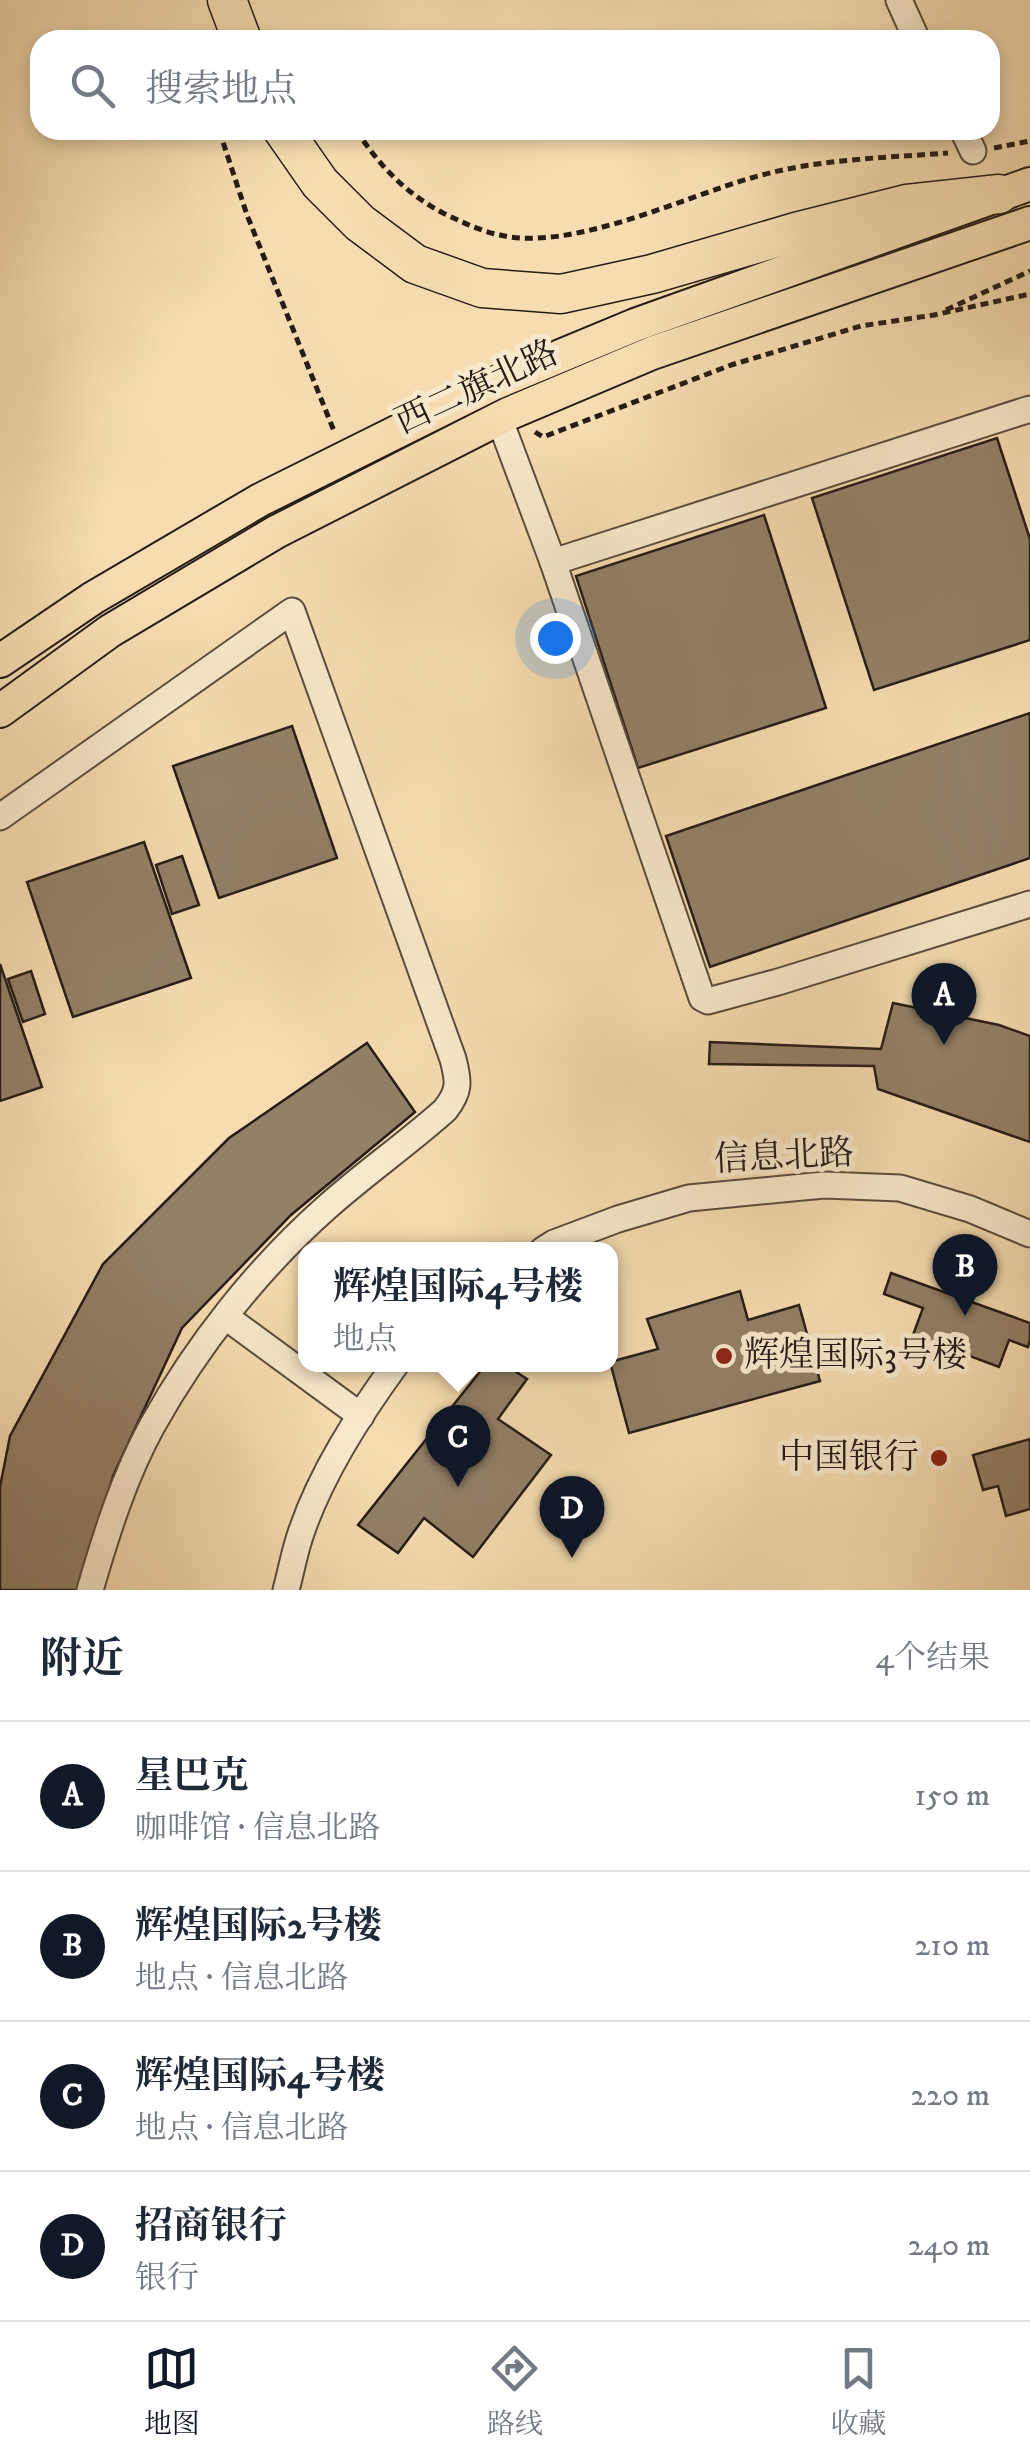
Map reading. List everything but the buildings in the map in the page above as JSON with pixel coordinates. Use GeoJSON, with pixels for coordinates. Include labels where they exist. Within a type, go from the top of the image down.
{"type":"FeatureCollection","features":[{"type":"Feature","properties":{"kind":"highway"},"geometry":{"type":"LineString","coordinates":[[227,0],[238,30]]}},
{"type":"Feature","properties":{"kind":"highway"},"geometry":{"type":"LineString","coordinates":[[290,140],[320,184],[360,222],[415,264],[482,288],[561,294],[652,274],[907,204],[1015,189]]}},
{"type":"Feature","properties":{"kind":"main road","name":"西二旗北路"},"geometry":{"type":"LineString","coordinates":[[0,662],[93,598],[260,500],[493,384],[634,325],[1015,189]]}},
{"type":"Feature","properties":{"kind":"main road","name":"西二旗北路"},"geometry":{"type":"LineString","coordinates":[[0,711],[110,631],[276,532],[503,416],[652,354],[1030,223]]}},
{"type":"Feature","properties":{"kind":"street"},"geometry":{"type":"LineString","coordinates":[[900,0],[913,30]]}},
{"type":"Feature","properties":{"kind":"street"},"geometry":{"type":"LineString","coordinates":[[554,562],[1030,409]]}},
{"type":"Feature","properties":{"kind":"street"},"geometry":{"type":"LineString","coordinates":[[503,416],[702,998],[708,1001],[778,982],[1030,904]]}},
{"type":"Feature","properties":{"kind":"street"},"geometry":{"type":"LineString","coordinates":[[0,817],[292,611],[454,1059],[458,1080],[455,1098],[445,1110],[327,1206],[270,1262],[204,1344],[151,1428],[110,1521],[90,1590]]}},
{"type":"Feature","properties":{"kind":"street","name":"信息北路"},"geometry":{"type":"LineString","coordinates":[[557,1242],[689,1198],[824,1185],[900,1188],[970,1209],[1030,1234]]}},
{"type":"Feature","properties":{"kind":"street"},"geometry":{"type":"LineString","coordinates":[[226,1317],[298,1369]]}},
{"type":"Feature","properties":{"kind":"street"},"geometry":{"type":"LineString","coordinates":[[302,1372],[362,1416]]}},
{"type":"Feature","properties":{"kind":"street"},"geometry":{"type":"LineString","coordinates":[[286,1590],[300,1536],[320,1488],[391,1372]]}},
{"type":"Feature","properties":{"kind":"path"},"geometry":{"type":"LineString","coordinates":[[222,140],[247,215],[335,430],[319,471]]}},
{"type":"Feature","properties":{"kind":"path"},"geometry":{"type":"LineString","coordinates":[[362,140],[398,184],[434,208],[467,225],[503,236],[538,238],[572,234],[798,166],[968,140],[1030,142]]}},
{"type":"Feature","properties":{"kind":"path"},"geometry":{"type":"LineString","coordinates":[[934,315],[1030,270]]}},
{"type":"Feature","properties":{"kind":"path"},"geometry":{"type":"LineString","coordinates":[[503,416],[543,437],[731,366],[861,326],[1030,294]]}},
{"type":"Feature","properties":{"kind":"place","name":"星巴克"},"geometry":{"type":"Point","coordinates":[944,1045]}},
{"type":"Feature","properties":{"kind":"place","name":"辉煌国际2号楼"},"geometry":{"type":"Point","coordinates":[965,1316]}},
{"type":"Feature","properties":{"kind":"place","name":"辉煌国际3号楼"},"geometry":{"type":"Point","coordinates":[724,1356]}},
{"type":"Feature","properties":{"kind":"place","name":"中国银行"},"geometry":{"type":"Point","coordinates":[939,1458]}},
{"type":"Feature","properties":{"kind":"place","name":"辉煌国际4号楼"},"geometry":{"type":"Point","coordinates":[458,1487]}},
{"type":"Feature","properties":{"kind":"place","name":"招商银行"},"geometry":{"type":"Point","coordinates":[572,1558]}}]}
